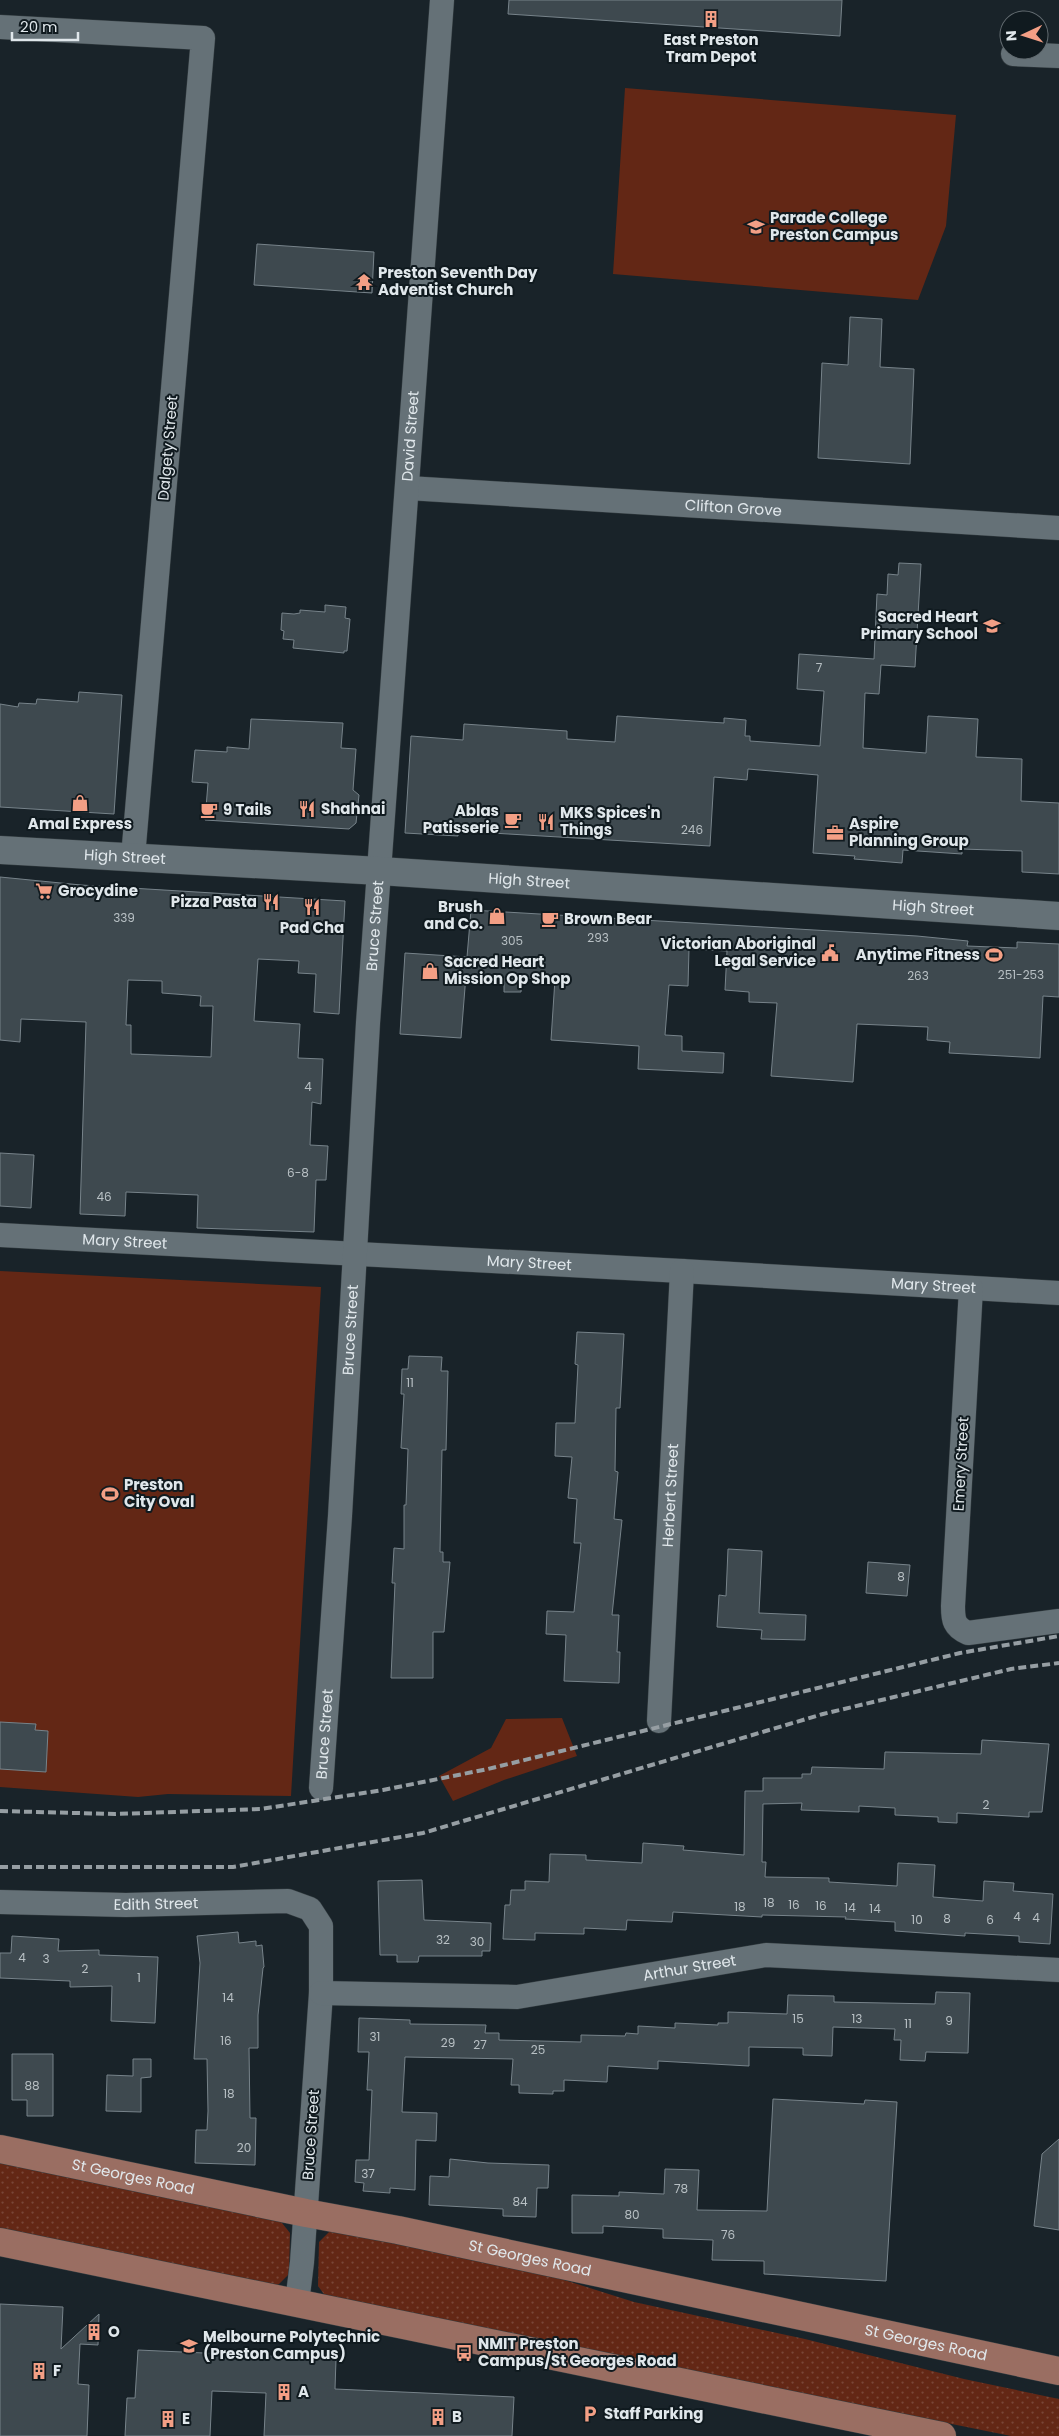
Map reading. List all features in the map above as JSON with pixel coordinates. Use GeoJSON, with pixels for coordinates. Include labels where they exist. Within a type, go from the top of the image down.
{"type":"FeatureCollection","features":[{"type":"Feature","properties":{"kind":"main road","name":"High Street"},"geometry":{"type":"LineString","coordinates":[[0,833],[134,849],[381,864],[1059,898]]}},
{"type":"Feature","properties":{"kind":"main road","name":"High Street"},"geometry":{"type":"LineString","coordinates":[[0,850],[134,849]]}},
{"type":"Feature","properties":{"kind":"main road","name":"High Street"},"geometry":{"type":"LineString","coordinates":[[381,864],[1059,916]]}},
{"type":"Feature","properties":{"kind":"main road","name":"St Georges Road"},"geometry":{"type":"LineString","coordinates":[[0,2149],[306,2213],[398,2230],[1059,2371]]}},
{"type":"Feature","properties":{"kind":"main road"},"geometry":{"type":"LineString","coordinates":[[0,2242],[906,2432],[942,2436]]}},
{"type":"Feature","properties":{"kind":"street","name":"David Street"},"geometry":{"type":"LineString","coordinates":[[381,864],[442,0]]}},
{"type":"Feature","properties":{"kind":"street","name":"Dalgety Street"},"geometry":{"type":"LineString","coordinates":[[0,27],[203,38],[134,849]]}},
{"type":"Feature","properties":{"kind":"street","name":"Clifton Grove"},"geometry":{"type":"LineString","coordinates":[[408,488],[1059,528]]}},
{"type":"Feature","properties":{"kind":"street","name":"Bruce Street"},"geometry":{"type":"LineString","coordinates":[[321,1788],[330,1671],[368,1023],[381,864]]}},
{"type":"Feature","properties":{"kind":"street","name":"Mary Street"},"geometry":{"type":"LineString","coordinates":[[0,1235],[1059,1293]]}},
{"type":"Feature","properties":{"kind":"street","name":"Herbert Street"},"geometry":{"type":"LineString","coordinates":[[659,1721],[682,1271]]}},
{"type":"Feature","properties":{"kind":"street","name":"Emery Street"},"geometry":{"type":"LineString","coordinates":[[971,1288],[952,1606],[954,1624],[968,1633],[1059,1621]]}},
{"type":"Feature","properties":{"kind":"street","name":"Edith Street"},"geometry":{"type":"LineString","coordinates":[[0,1902],[126,1906],[288,1901],[310,1909]]}},
{"type":"Feature","properties":{"kind":"street","name":"Bruce Street"},"geometry":{"type":"LineString","coordinates":[[297,2303],[306,2213],[321,1993],[321,1926],[310,1909]]}},
{"type":"Feature","properties":{"kind":"street","name":"Arthur Street"},"geometry":{"type":"LineString","coordinates":[[321,1993],[517,1997],[766,1955],[1059,1970]]}},
{"type":"Feature","properties":{"kind":"shaded area"},"geometry":{"type":"Polygon","coordinates":[[[625,88],[956,115],[946,226],[918,300],[613,274],[625,88]]]}},
{"type":"Feature","properties":{"kind":"shaded area","name":"Preston City Oval"},"geometry":{"type":"Polygon","coordinates":[[[0,1271],[321,1287],[291,1796],[168,1794],[138,1797],[0,1787],[0,1271]]]}},
{"type":"Feature","properties":{"kind":"shaded area"},"geometry":{"type":"Polygon","coordinates":[[[562,1718],[577,1756],[504,1780],[453,1801],[439,1776],[491,1748],[506,1719],[562,1718]]]}},
{"type":"Feature","properties":{"kind":"shaded area"},"geometry":{"type":"Polygon","coordinates":[[[0,2160],[278,2218],[290,2233],[289,2274],[277,2286],[0,2228],[0,2160]]]}},
{"type":"Feature","properties":{"kind":"shaded area"},"geometry":{"type":"Polygon","coordinates":[[[331,2230],[536,2271],[634,2302],[805,2339],[964,2379],[1059,2399],[1059,2436],[1011,2436],[326,2297],[318,2286],[319,2242],[331,2230]]]}},
{"type":"Feature","properties":{"kind":"building","name":"East Preston Tram Depot"},"geometry":{"type":"Polygon","coordinates":[[[509,0],[842,0],[840,36],[508,14],[509,0]]]}},
{"type":"Feature","properties":{"kind":"building"},"geometry":{"type":"Polygon","coordinates":[[[257,244],[374,252],[372,293],[254,285],[257,244]]]}},
{"type":"Feature","properties":{"kind":"building"},"geometry":{"type":"Polygon","coordinates":[[[850,317],[882,319],[880,367],[914,369],[910,464],[818,458],[822,363],[848,365],[850,317]]]}},
{"type":"Feature","properties":{"kind":"building"},"geometry":{"type":"Polygon","coordinates":[[[899,563],[921,564],[915,667],[881,665],[879,694],[865,693],[863,748],[926,753],[928,716],[978,719],[976,757],[1022,759],[1021,801],[1059,803],[1059,874],[1022,872],[1022,851],[962,849],[962,854],[903,850],[902,863],[854,859],[855,856],[813,853],[818,775],[748,769],[747,780],[714,777],[710,846],[458,831],[458,836],[405,833],[411,736],[463,740],[464,724],[567,731],[567,739],[615,742],[617,716],[724,723],[724,718],[746,720],[745,736],[750,736],[750,741],[820,746],[824,691],[797,689],[799,654],[874,659],[877,594],[887,595],[888,574],[898,575],[899,563]]]}},
{"type":"Feature","properties":{"kind":"building"},"geometry":{"type":"Polygon","coordinates":[[[325,605],[346,607],[345,618],[350,619],[347,651],[344,651],[344,653],[293,648],[294,640],[283,639],[284,631],[281,630],[282,613],[300,613],[300,610],[325,612],[325,605]]]}},
{"type":"Feature","properties":{"kind":"building"},"geometry":{"type":"Polygon","coordinates":[[[79,692],[122,695],[114,814],[0,807],[0,704],[18,707],[19,703],[36,704],[37,699],[78,702],[79,692]]]}},
{"type":"Feature","properties":{"kind":"building"},"geometry":{"type":"Polygon","coordinates":[[[251,719],[343,723],[341,748],[356,749],[353,790],[359,795],[356,823],[349,829],[205,820],[208,783],[192,782],[195,750],[227,752],[227,747],[249,749],[251,719]]]}},
{"type":"Feature","properties":{"kind":"building"},"geometry":{"type":"Polygon","coordinates":[[[0,877],[81,885],[345,901],[339,1014],[314,1012],[316,974],[298,973],[299,961],[258,959],[254,1021],[300,1024],[298,1058],[323,1059],[321,1104],[312,1102],[310,1145],[328,1146],[326,1180],[316,1180],[314,1232],[197,1228],[198,1195],[126,1192],[125,1216],[80,1214],[86,1022],[21,1019],[20,1042],[0,1040],[0,877]],[[128,980],[126,1025],[131,1025],[131,1054],[211,1057],[213,1006],[200,1006],[201,996],[162,993],[162,981],[128,980]]]}},
{"type":"Feature","properties":{"kind":"building"},"geometry":{"type":"Polygon","coordinates":[[[471,910],[917,936],[968,941],[967,946],[1017,948],[1017,942],[1059,944],[1059,997],[1043,996],[1040,1058],[949,1053],[950,1042],[927,1040],[928,1027],[857,1024],[853,1082],[771,1076],[777,1003],[749,1002],[749,992],[725,990],[727,951],[689,949],[688,986],[669,985],[665,1035],[682,1036],[682,1051],[724,1053],[723,1073],[638,1069],[639,1046],[551,1040],[555,979],[522,978],[521,992],[504,992],[504,978],[466,975],[461,1038],[400,1034],[405,953],[467,957],[471,910]]]}},
{"type":"Feature","properties":{"kind":"building"},"geometry":{"type":"Polygon","coordinates":[[[0,1153],[34,1155],[31,1208],[0,1206],[0,1153]]]}},
{"type":"Feature","properties":{"kind":"building"},"geometry":{"type":"Polygon","coordinates":[[[577,1332],[624,1334],[620,1408],[616,1408],[615,1471],[618,1472],[614,1519],[622,1520],[612,1615],[619,1615],[617,1652],[620,1652],[619,1683],[564,1681],[566,1635],[546,1634],[547,1611],[574,1612],[581,1543],[574,1543],[577,1499],[568,1498],[572,1457],[555,1456],[556,1423],[575,1423],[578,1365],[575,1364],[577,1332]]]}},
{"type":"Feature","properties":{"kind":"building"},"geometry":{"type":"Polygon","coordinates":[[[409,1356],[442,1357],[441,1371],[448,1371],[446,1450],[442,1450],[440,1552],[443,1552],[443,1562],[450,1562],[444,1632],[433,1632],[433,1678],[391,1678],[395,1583],[392,1583],[394,1548],[404,1549],[404,1505],[406,1505],[408,1449],[401,1448],[404,1394],[401,1394],[402,1369],[408,1369],[409,1356]]]}},
{"type":"Feature","properties":{"kind":"building"},"geometry":{"type":"Polygon","coordinates":[[[728,1549],[762,1551],[759,1613],[806,1615],[805,1640],[761,1639],[762,1630],[717,1627],[719,1595],[726,1596],[728,1549]]]}},
{"type":"Feature","properties":{"kind":"building"},"geometry":{"type":"Polygon","coordinates":[[[868,1562],[910,1565],[907,1596],[866,1593],[868,1562]]]}},
{"type":"Feature","properties":{"kind":"building"},"geometry":{"type":"Polygon","coordinates":[[[0,1722],[36,1724],[35,1730],[48,1731],[46,1772],[0,1769],[0,1722]]]}},
{"type":"Feature","properties":{"kind":"building"},"geometry":{"type":"Polygon","coordinates":[[[982,1740],[1049,1744],[1042,1812],[1029,1812],[1029,1817],[957,1813],[957,1823],[938,1822],[938,1817],[895,1815],[895,1808],[859,1806],[859,1812],[801,1810],[802,1803],[763,1804],[762,1862],[766,1862],[765,1877],[829,1878],[829,1882],[897,1886],[898,1863],[935,1865],[933,1897],[983,1901],[984,1881],[1014,1883],[1013,1891],[1053,1894],[1050,1944],[1019,1942],[1019,1936],[965,1933],[965,1936],[895,1931],[895,1922],[845,1919],[846,1917],[762,1915],[762,1917],[673,1912],[672,1922],[627,1920],[626,1930],[584,1928],[584,1934],[535,1933],[535,1940],[503,1939],[505,1905],[510,1905],[511,1890],[525,1890],[525,1881],[549,1882],[550,1854],[586,1855],[586,1860],[642,1863],[643,1843],[684,1846],[683,1850],[744,1855],[745,1791],[763,1791],[763,1778],[802,1778],[802,1774],[811,1774],[812,1767],[884,1769],[885,1752],[981,1754],[982,1740]]]}},
{"type":"Feature","properties":{"kind":"building"},"geometry":{"type":"Polygon","coordinates":[[[422,1880],[424,1920],[491,1923],[490,1951],[482,1951],[482,1956],[419,1956],[418,1962],[397,1962],[397,1955],[380,1955],[378,1881],[422,1880]]]}},
{"type":"Feature","properties":{"kind":"building"},"geometry":{"type":"Polygon","coordinates":[[[238,1932],[239,1943],[256,1941],[256,1946],[262,1945],[264,1967],[258,2015],[258,2048],[249,2048],[250,2118],[256,2118],[255,2165],[195,2163],[196,2130],[207,2130],[208,2111],[207,2059],[194,2059],[200,1963],[197,1936],[238,1932]]]}},
{"type":"Feature","properties":{"kind":"building"},"geometry":{"type":"Polygon","coordinates":[[[12,1936],[59,1939],[58,1951],[99,1950],[99,1955],[158,1957],[155,2023],[111,2021],[112,1986],[70,1987],[70,1981],[0,1978],[0,1953],[11,1953],[12,1936]]]}},
{"type":"Feature","properties":{"kind":"building"},"geometry":{"type":"Polygon","coordinates":[[[936,1992],[970,1993],[968,2053],[926,2052],[925,2061],[900,2060],[901,2040],[894,2040],[895,2029],[833,2027],[832,2056],[803,2055],[803,2048],[749,2047],[749,2066],[658,2061],[658,2069],[608,2066],[607,2082],[564,2080],[564,2091],[553,2091],[553,2094],[519,2093],[519,2085],[511,2085],[513,2059],[405,2057],[402,2112],[437,2113],[436,2141],[416,2140],[415,2190],[390,2188],[390,2193],[363,2191],[364,2183],[355,2182],[356,2160],[369,2160],[372,2090],[367,2090],[369,2052],[358,2052],[359,2018],[410,2020],[410,2024],[486,2025],[485,2033],[499,2033],[499,2040],[581,2042],[581,2035],[625,2036],[626,2033],[638,2034],[638,2026],[675,2028],[675,2023],[718,2025],[718,2023],[728,2023],[728,2012],[787,2014],[788,1995],[834,1996],[834,2002],[935,2004],[936,1992]]]}},
{"type":"Feature","properties":{"kind":"building"},"geometry":{"type":"Polygon","coordinates":[[[12,2054],[53,2054],[53,2116],[27,2116],[27,2100],[12,2100],[12,2054]]]}},
{"type":"Feature","properties":{"kind":"building"},"geometry":{"type":"Polygon","coordinates":[[[133,2059],[151,2059],[151,2077],[141,2078],[141,2112],[106,2111],[107,2075],[133,2076],[133,2059]]]}},
{"type":"Feature","properties":{"kind":"building"},"geometry":{"type":"Polygon","coordinates":[[[773,2099],[864,2104],[865,2100],[897,2102],[886,2281],[764,2274],[764,2261],[712,2260],[713,2240],[663,2238],[663,2229],[603,2226],[603,2233],[572,2233],[572,2195],[619,2196],[619,2192],[664,2194],[665,2169],[699,2170],[697,2210],[767,2211],[773,2099]]]}},
{"type":"Feature","properties":{"kind":"building"},"geometry":{"type":"Polygon","coordinates":[[[1059,2139],[1059,2230],[1034,2226],[1042,2154],[1059,2139]]]}},
{"type":"Feature","properties":{"kind":"building"},"geometry":{"type":"Polygon","coordinates":[[[450,2159],[488,2163],[549,2165],[548,2188],[537,2188],[536,2217],[503,2216],[503,2209],[429,2205],[430,2176],[449,2177],[450,2159]]]}},
{"type":"Feature","properties":{"kind":"building","name":"F"},"geometry":{"type":"Polygon","coordinates":[[[0,2304],[63,2307],[61,2349],[99,2314],[98,2345],[80,2344],[78,2384],[89,2385],[87,2436],[0,2436],[0,2304]]]}},
{"type":"Feature","properties":{"kind":"building"},"geometry":{"type":"Polygon","coordinates":[[[138,2350],[336,2359],[335,2389],[514,2397],[512,2436],[264,2436],[266,2393],[212,2391],[210,2436],[125,2436],[127,2398],[135,2398],[138,2350]]]}},
{"type":"Feature","properties":{"kind":"railway"},"geometry":{"type":"LineString","coordinates":[[0,1811],[115,1814],[261,1809],[383,1790],[488,1769],[960,1653],[1059,1636]]}},
{"type":"Feature","properties":{"kind":"railway"},"geometry":{"type":"LineString","coordinates":[[0,1867],[233,1867],[423,1833],[823,1714],[1011,1669],[1059,1663]]}},
{"type":"Feature","properties":{"kind":"place","name":"East Preston Tram Depot"},"geometry":{"type":"Point","coordinates":[711,19]}},
{"type":"Feature","properties":{"kind":"place","name":"Parade College Preston Campus"},"geometry":{"type":"Point","coordinates":[756,227]}},
{"type":"Feature","properties":{"kind":"place","name":"Preston Seventh Day Adventist Church"},"geometry":{"type":"Point","coordinates":[364,282]}},
{"type":"Feature","properties":{"kind":"place","name":"Sacred Heart Primary School"},"geometry":{"type":"Point","coordinates":[992,626]}},
{"type":"Feature","properties":{"kind":"place","name":"Amal Express"},"geometry":{"type":"Point","coordinates":[80,803]}},
{"type":"Feature","properties":{"kind":"place","name":"Shahnai"},"geometry":{"type":"Point","coordinates":[307,809]}},
{"type":"Feature","properties":{"kind":"place","name":"9 Tails"},"geometry":{"type":"Point","coordinates":[209,810]}},
{"type":"Feature","properties":{"kind":"place","name":"Ablas Patisserie"},"geometry":{"type":"Point","coordinates":[513,820]}},
{"type":"Feature","properties":{"kind":"place","name":"MKS Spices'n Things"},"geometry":{"type":"Point","coordinates":[546,822]}},
{"type":"Feature","properties":{"kind":"place","name":"Aspire Planning Group"},"geometry":{"type":"Point","coordinates":[835,833]}},
{"type":"Feature","properties":{"kind":"place","name":"Grocydine"},"geometry":{"type":"Point","coordinates":[44,891]}},
{"type":"Feature","properties":{"kind":"place","name":"Pizza Pasta"},"geometry":{"type":"Point","coordinates":[271,902]}},
{"type":"Feature","properties":{"kind":"place","name":"Pad Cha"},"geometry":{"type":"Point","coordinates":[312,907]}},
{"type":"Feature","properties":{"kind":"place","name":"Brush and Co."},"geometry":{"type":"Point","coordinates":[497,916]}},
{"type":"Feature","properties":{"kind":"place","name":"Brown Bear"},"geometry":{"type":"Point","coordinates":[550,919]}},
{"type":"Feature","properties":{"kind":"place","name":"Victorian Aboriginal Legal Service"},"geometry":{"type":"Point","coordinates":[830,953]}},
{"type":"Feature","properties":{"kind":"place","name":"Anytime Fitness"},"geometry":{"type":"Point","coordinates":[994,955]}},
{"type":"Feature","properties":{"kind":"place","name":"Sacred Heart Mission Op Shop"},"geometry":{"type":"Point","coordinates":[430,971]}},
{"type":"Feature","properties":{"kind":"place","name":"Preston City Oval"},"geometry":{"type":"Point","coordinates":[110,1494]}},
{"type":"Feature","properties":{"kind":"place","name":"O"},"geometry":{"type":"Point","coordinates":[94,2332]}},
{"type":"Feature","properties":{"kind":"place","name":"Melbourne Polytechnic (Preston Campus)"},"geometry":{"type":"Point","coordinates":[189,2346]}},
{"type":"Feature","properties":{"kind":"place","name":"NMIT Preston Campus/St Georges Road"},"geometry":{"type":"Point","coordinates":[464,2353]}},
{"type":"Feature","properties":{"kind":"place","name":"F"},"geometry":{"type":"Point","coordinates":[39,2371]}},
{"type":"Feature","properties":{"kind":"place","name":"A"},"geometry":{"type":"Point","coordinates":[284,2392]}},
{"type":"Feature","properties":{"kind":"place","name":"Staff Parking"},"geometry":{"type":"Point","coordinates":[590,2414]}},
{"type":"Feature","properties":{"kind":"place","name":"B"},"geometry":{"type":"Point","coordinates":[438,2417]}},
{"type":"Feature","properties":{"kind":"place","name":"E"},"geometry":{"type":"Point","coordinates":[168,2419]}}]}
